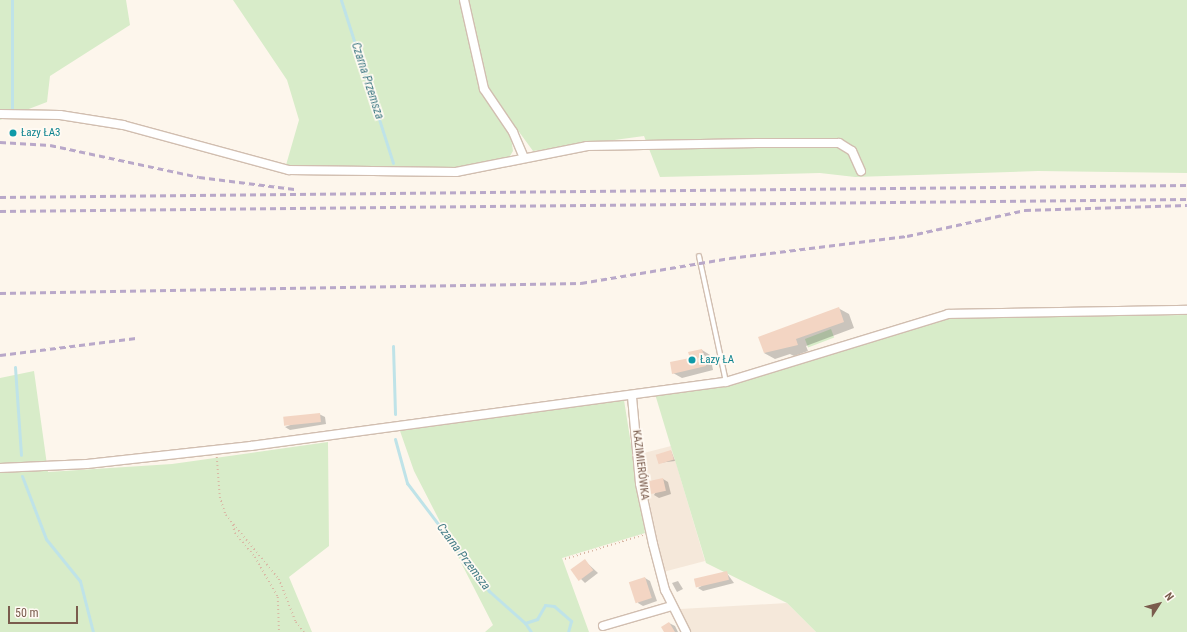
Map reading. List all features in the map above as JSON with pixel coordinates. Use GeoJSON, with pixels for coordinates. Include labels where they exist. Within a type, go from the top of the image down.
{"type":"FeatureCollection","features":[{"type":"Feature","properties":{"kind":"street"},"geometry":{"type":"LineString","coordinates":[[464,0],[484,89],[513,132],[523,156]]}},
{"type":"Feature","properties":{"kind":"street"},"geometry":{"type":"LineString","coordinates":[[0,114],[60,115],[124,125],[224,155],[289,170],[456,172],[523,156],[587,146],[840,143],[852,150],[861,171]]}},
{"type":"Feature","properties":{"kind":"street"},"geometry":{"type":"LineString","coordinates":[[0,468],[88,464],[217,449],[632,397],[726,382],[948,314],[1187,310]]}},
{"type":"Feature","properties":{"kind":"street","name":"KAZIMIERÓWKA"},"geometry":{"type":"LineString","coordinates":[[632,397],[640,484],[650,533],[672,606],[686,632]]}},
{"type":"Feature","properties":{"kind":"street"},"geometry":{"type":"LineString","coordinates":[[603,626],[672,606]]}},
{"type":"Feature","properties":{"kind":"lane"},"geometry":{"type":"LineString","coordinates":[[699,256],[726,382]]}},
{"type":"Feature","properties":{"kind":"path"},"geometry":{"type":"LineString","coordinates":[[217,449],[220,497],[233,525],[235,533],[255,557],[278,597],[279,632]]}},
{"type":"Feature","properties":{"kind":"path"},"geometry":{"type":"LineString","coordinates":[[233,525],[279,579],[296,622],[304,632]]}},
{"type":"Feature","properties":{"kind":"path"},"geometry":{"type":"LineString","coordinates":[[565,559],[650,533]]}},
{"type":"Feature","properties":{"kind":"shaded area"},"geometry":{"type":"Polygon","coordinates":[[[671,446],[705,561],[663,572],[640,454],[671,446]]]}},
{"type":"Feature","properties":{"kind":"shaded area"},"geometry":{"type":"Polygon","coordinates":[[[787,603],[816,632],[691,632],[680,609],[787,603]]]}},
{"type":"Feature","properties":{"kind":"green space"},"geometry":{"type":"Polygon","coordinates":[[[0,0],[126,0],[130,25],[50,76],[47,102],[0,120],[0,0]]]}},
{"type":"Feature","properties":{"kind":"green space"},"geometry":{"type":"Polygon","coordinates":[[[233,0],[461,0],[483,93],[511,137],[513,151],[510,156],[456,177],[284,172],[299,120],[287,80],[233,0]]]}},
{"type":"Feature","properties":{"kind":"green space"},"geometry":{"type":"Polygon","coordinates":[[[468,0],[1187,0],[1187,173],[1038,171],[855,177],[820,173],[660,177],[644,136],[533,151],[490,92],[468,0]]]}},
{"type":"Feature","properties":{"kind":"green space"},"geometry":{"type":"Polygon","coordinates":[[[1187,315],[1187,632],[816,632],[787,603],[706,563],[655,394],[725,387],[946,318],[1187,315]]]}},
{"type":"Feature","properties":{"kind":"green space"},"geometry":{"type":"Polygon","coordinates":[[[831,329],[834,337],[808,347],[805,339],[831,329]]]}},
{"type":"Feature","properties":{"kind":"green space"},"geometry":{"type":"Polygon","coordinates":[[[34,371],[48,472],[172,464],[328,442],[329,546],[289,577],[312,632],[0,632],[0,378],[34,371]]]}},
{"type":"Feature","properties":{"kind":"green space"},"geometry":{"type":"Polygon","coordinates":[[[624,400],[645,533],[562,558],[589,632],[485,632],[493,625],[414,471],[400,431],[624,400]]]}},
{"type":"Feature","properties":{"kind":"building"},"geometry":{"type":"Polygon","coordinates":[[[839,307],[844,322],[796,339],[798,345],[764,353],[758,337],[839,307]]]}},
{"type":"Feature","properties":{"kind":"building","name":"Łazy ŁA"},"geometry":{"type":"Polygon","coordinates":[[[702,349],[706,366],[672,374],[670,362],[690,358],[688,352],[702,349]]]}},
{"type":"Feature","properties":{"kind":"building"},"geometry":{"type":"Polygon","coordinates":[[[320,413],[321,422],[284,426],[283,417],[320,413]]]}},
{"type":"Feature","properties":{"kind":"building"},"geometry":{"type":"Polygon","coordinates":[[[671,450],[674,460],[659,464],[656,455],[671,450]]]}},
{"type":"Feature","properties":{"kind":"building"},"geometry":{"type":"Polygon","coordinates":[[[663,478],[666,491],[651,494],[648,481],[663,478]]]}},
{"type":"Feature","properties":{"kind":"building"},"geometry":{"type":"Polygon","coordinates":[[[585,559],[593,570],[579,581],[570,570],[585,559]]]}},
{"type":"Feature","properties":{"kind":"building"},"geometry":{"type":"Polygon","coordinates":[[[727,571],[729,580],[696,587],[694,579],[727,571]]]}},
{"type":"Feature","properties":{"kind":"building"},"geometry":{"type":"Polygon","coordinates":[[[645,577],[652,598],[636,603],[629,582],[645,577]]]}},
{"type":"Feature","properties":{"kind":"building"},"geometry":{"type":"Polygon","coordinates":[[[669,622],[675,632],[664,632],[661,627],[669,622]]]}},
{"type":"Feature","properties":{"kind":"waterway"},"geometry":{"type":"LineString","coordinates":[[12,0],[12,108]]}},
{"type":"Feature","properties":{"kind":"waterway","name":"Czarna Przemsza"},"geometry":{"type":"LineString","coordinates":[[341,0],[393,163]]}},
{"type":"Feature","properties":{"kind":"waterway","name":"Czarna Przemsza"},"geometry":{"type":"LineString","coordinates":[[393,346],[395,414]]}},
{"type":"Feature","properties":{"kind":"waterway","name":"Czarna Przemsza"},"geometry":{"type":"LineString","coordinates":[[15,367],[21,455]]}},
{"type":"Feature","properties":{"kind":"waterway","name":"Czarna Przemsza"},"geometry":{"type":"LineString","coordinates":[[395,439],[407,483],[489,591],[525,623],[537,619],[545,605],[554,606],[571,621],[568,632]]}},
{"type":"Feature","properties":{"kind":"waterway","name":"Czarna Przemsza"},"geometry":{"type":"LineString","coordinates":[[22,476],[46,539],[80,581],[93,632]]}},
{"type":"Feature","properties":{"kind":"waterway"},"geometry":{"type":"LineString","coordinates":[[525,623],[531,632]]}},
{"type":"Feature","properties":{"kind":"railway"},"geometry":{"type":"LineString","coordinates":[[0,142],[50,145],[199,177],[294,189]]}},
{"type":"Feature","properties":{"kind":"railway"},"geometry":{"type":"LineString","coordinates":[[0,197],[1187,185]]}},
{"type":"Feature","properties":{"kind":"railway"},"geometry":{"type":"LineString","coordinates":[[0,211],[1187,199]]}},
{"type":"Feature","properties":{"kind":"railway"},"geometry":{"type":"LineString","coordinates":[[0,293],[581,283],[730,258],[907,236],[1025,210],[1187,205]]}},
{"type":"Feature","properties":{"kind":"railway"},"geometry":{"type":"LineString","coordinates":[[0,355],[136,338]]}},
{"type":"Feature","properties":{"kind":"place","name":"Łazy ŁA3"},"geometry":{"type":"Point","coordinates":[13,133]}},
{"type":"Feature","properties":{"kind":"place","name":"Łazy ŁA"},"geometry":{"type":"Point","coordinates":[692,360]}}]}
